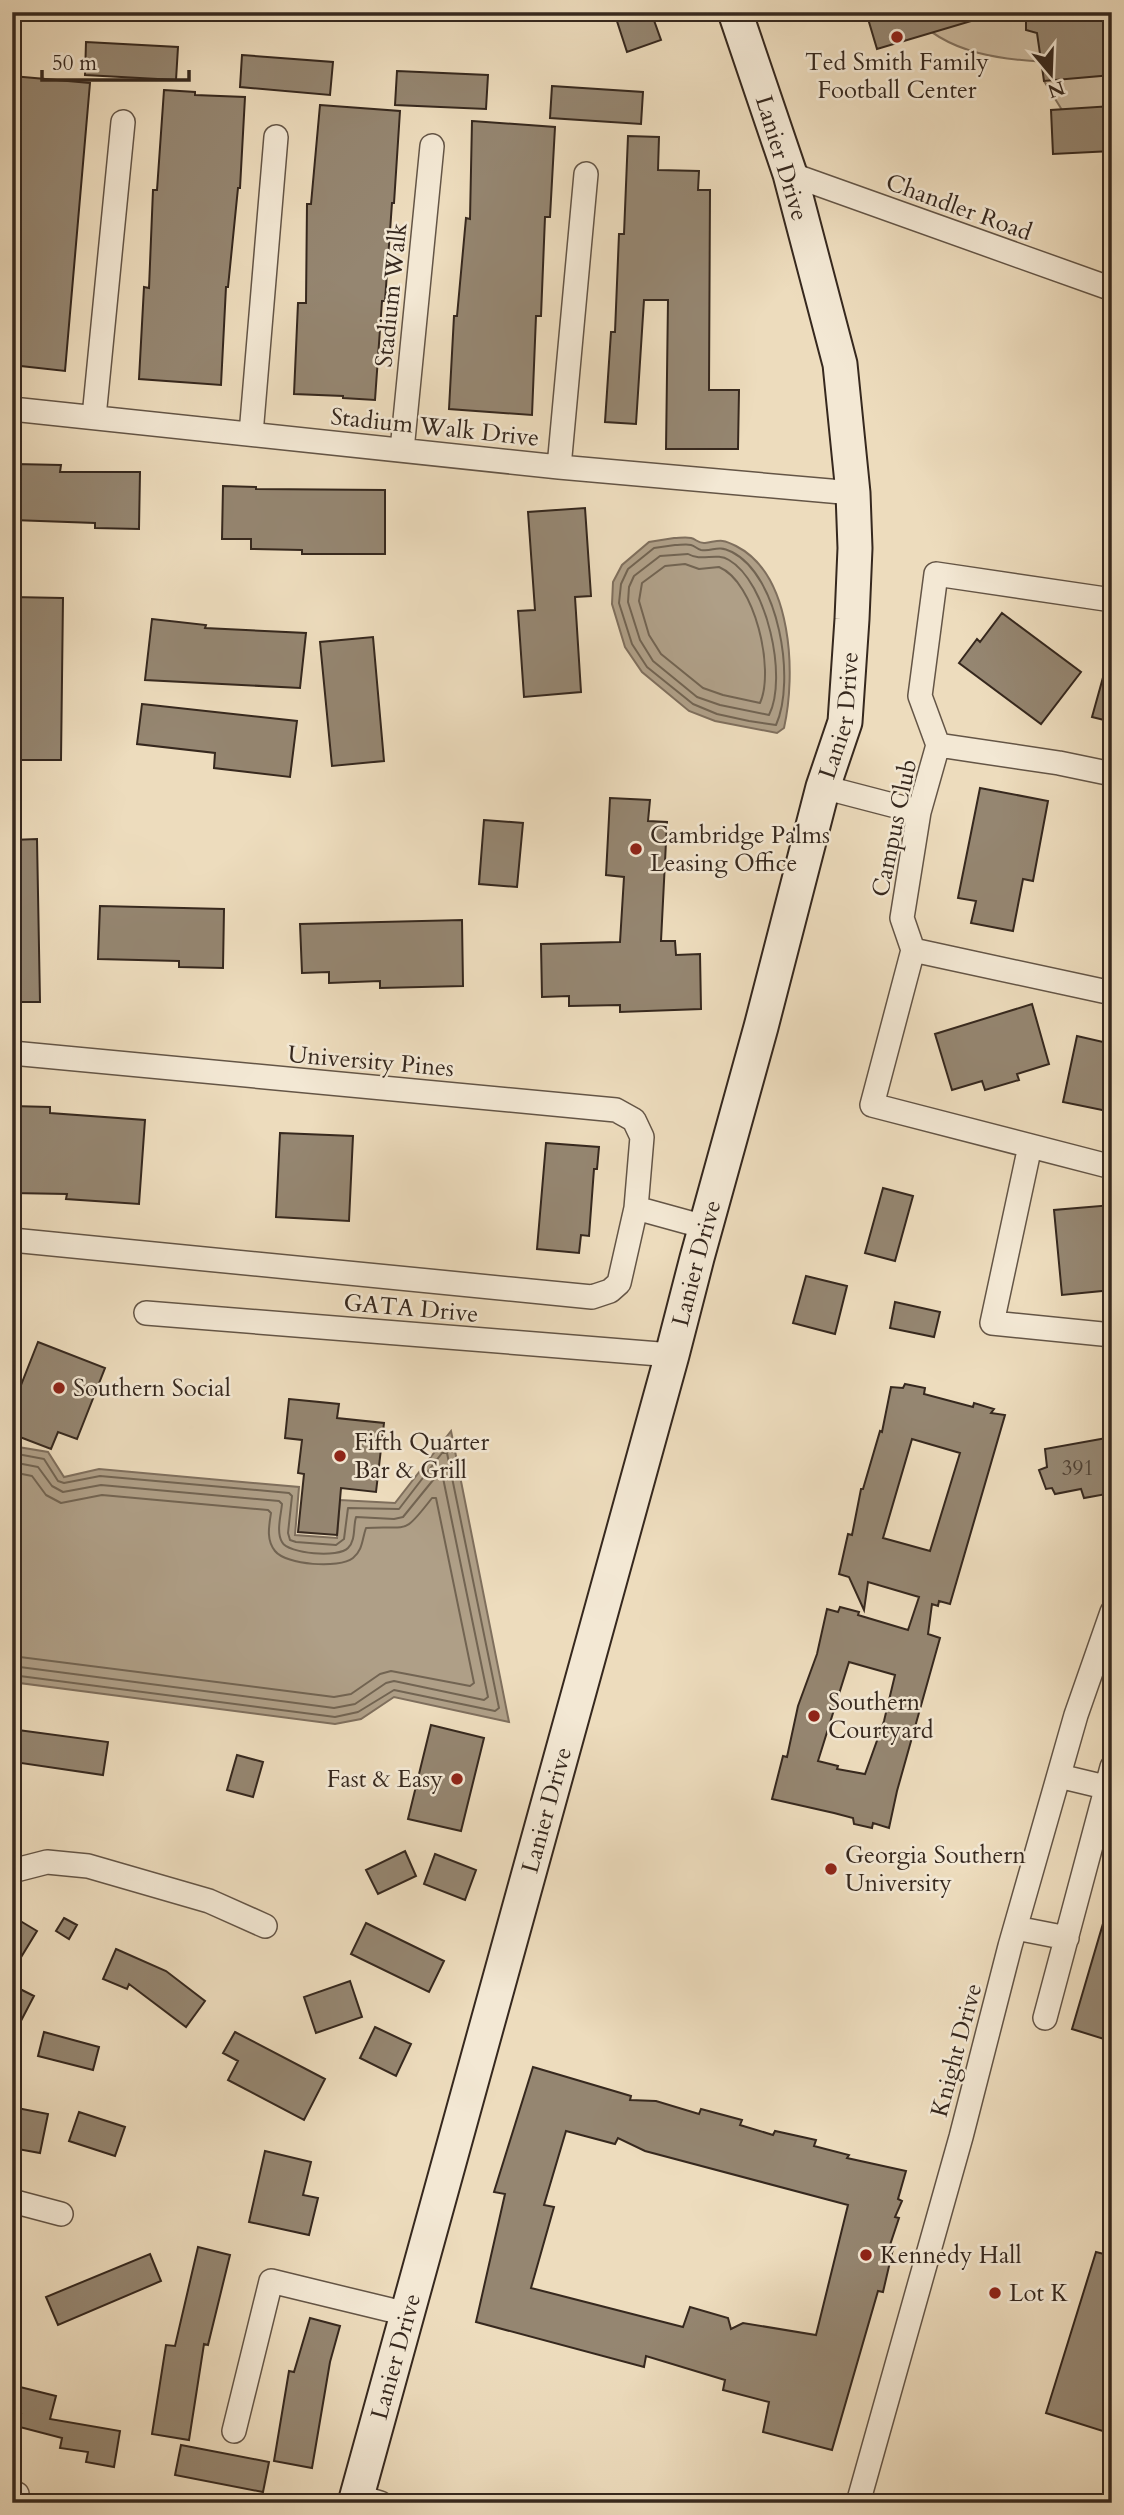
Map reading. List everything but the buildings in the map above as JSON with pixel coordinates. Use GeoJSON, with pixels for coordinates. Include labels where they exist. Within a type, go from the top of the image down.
{"type":"FeatureCollection","features":[{"type":"Feature","properties":{"kind":"street","name":"Lanier Drive"},"geometry":{"type":"LineString","coordinates":[[364,2500],[407,2314],[672,1355],[761,1027],[822,787],[845,722],[853,583],[853,493],[841,364],[790,174],[735,12]]}},
{"type":"Feature","properties":{"kind":"street"},"geometry":{"type":"LineString","coordinates":[[94,417],[122,122]]}},
{"type":"Feature","properties":{"kind":"street"},"geometry":{"type":"LineString","coordinates":[[251,434],[276,137]]}},
{"type":"Feature","properties":{"kind":"street","name":"Stadium Walk"},"geometry":{"type":"LineString","coordinates":[[402,450],[432,146]]}},
{"type":"Feature","properties":{"kind":"street"},"geometry":{"type":"LineString","coordinates":[[559,467],[586,174]]}},
{"type":"Feature","properties":{"kind":"street","name":"Chandler Road"},"geometry":{"type":"LineString","coordinates":[[790,174],[1112,289]]}},
{"type":"Feature","properties":{"kind":"street","name":"Stadium Walk Drive"},"geometry":{"type":"LineString","coordinates":[[12,409],[559,467],[853,493]]}},
{"type":"Feature","properties":{"kind":"street","name":"Campus Club"},"geometry":{"type":"LineString","coordinates":[[913,950],[902,918],[919,812],[938,745],[920,696],[936,574],[1112,600]]}},
{"type":"Feature","properties":{"kind":"street"},"geometry":{"type":"LineString","coordinates":[[938,745],[1059,763],[1112,774]]}},
{"type":"Feature","properties":{"kind":"street"},"geometry":{"type":"LineString","coordinates":[[822,787],[919,812]]}},
{"type":"Feature","properties":{"kind":"street"},"geometry":{"type":"LineString","coordinates":[[1112,993],[913,950],[872,1105],[1112,1167]]}},
{"type":"Feature","properties":{"kind":"street","name":"University Pines"},"geometry":{"type":"LineString","coordinates":[[12,1053],[616,1110],[634,1120],[642,1137],[636,1208],[618,1283],[610,1291],[592,1297],[12,1240]]}},
{"type":"Feature","properties":{"kind":"street"},"geometry":{"type":"LineString","coordinates":[[1030,1146],[992,1323],[1112,1335]]}},
{"type":"Feature","properties":{"kind":"street"},"geometry":{"type":"LineString","coordinates":[[636,1208],[705,1227]]}},
{"type":"Feature","properties":{"kind":"street","name":"GATA Drive"},"geometry":{"type":"LineString","coordinates":[[146,1313],[672,1355]]}},
{"type":"Feature","properties":{"kind":"street","name":"Knight Drive"},"geometry":{"type":"LineString","coordinates":[[858,2503],[1076,1715],[1112,1612]]}},
{"type":"Feature","properties":{"kind":"street"},"geometry":{"type":"LineString","coordinates":[[1045,2018],[1108,1777],[1059,1776]]}},
{"type":"Feature","properties":{"kind":"street"},"geometry":{"type":"LineString","coordinates":[[12,1871],[47,1862],[88,1866],[209,1901],[265,1926]]}},
{"type":"Feature","properties":{"kind":"street"},"geometry":{"type":"LineString","coordinates":[[1016,1928],[1067,1938]]}},
{"type":"Feature","properties":{"kind":"street"},"geometry":{"type":"LineString","coordinates":[[12,2201],[61,2214]]}},
{"type":"Feature","properties":{"kind":"street"},"geometry":{"type":"LineString","coordinates":[[234,2431],[271,2281],[407,2314]]}},
{"type":"Feature","properties":{"kind":"shaded area"},"geometry":{"type":"Polygon","coordinates":[[[910,12],[1112,12],[1112,145],[1085,147],[1044,81],[1065,63],[1002,58],[961,48],[925,27],[910,12]]]}},
{"type":"Feature","properties":{"kind":"water"},"geometry":{"type":"Polygon","coordinates":[[[691,538],[703,543],[731,543],[755,560],[769,579],[786,628],[789,655],[788,706],[784,728],[777,733],[715,721],[689,711],[642,672],[625,647],[612,604],[613,582],[622,565],[649,542],[691,538]]]}},
{"type":"Feature","properties":{"kind":"water"},"geometry":{"type":"Polygon","coordinates":[[[451,1431],[509,1722],[394,1697],[361,1719],[335,1724],[12,1682],[12,1446],[48,1452],[64,1477],[99,1469],[299,1487],[295,1535],[337,1538],[340,1500],[395,1503],[451,1431]]]}},
{"type":"Feature","properties":{"kind":"place","name":"Ted Smith Family Football Center"},"geometry":{"type":"Point","coordinates":[897,37]}},
{"type":"Feature","properties":{"kind":"place","name":"Cambridge Palms Leasing Office"},"geometry":{"type":"Point","coordinates":[636,849]}},
{"type":"Feature","properties":{"kind":"place","name":"Southern Social"},"geometry":{"type":"Point","coordinates":[59,1388]}},
{"type":"Feature","properties":{"kind":"place","name":"Fifth Quarter Bar & Grill"},"geometry":{"type":"Point","coordinates":[340,1456]}},
{"type":"Feature","properties":{"kind":"place","name":"Southern Courtyard"},"geometry":{"type":"Point","coordinates":[814,1716]}},
{"type":"Feature","properties":{"kind":"place","name":"Fast & Easy"},"geometry":{"type":"Point","coordinates":[457,1779]}},
{"type":"Feature","properties":{"kind":"place","name":"Georgia Southern University"},"geometry":{"type":"Point","coordinates":[831,1869]}},
{"type":"Feature","properties":{"kind":"place","name":"Kennedy Hall"},"geometry":{"type":"Point","coordinates":[866,2255]}},
{"type":"Feature","properties":{"kind":"place","name":"Lot K"},"geometry":{"type":"Point","coordinates":[995,2293]}}]}
